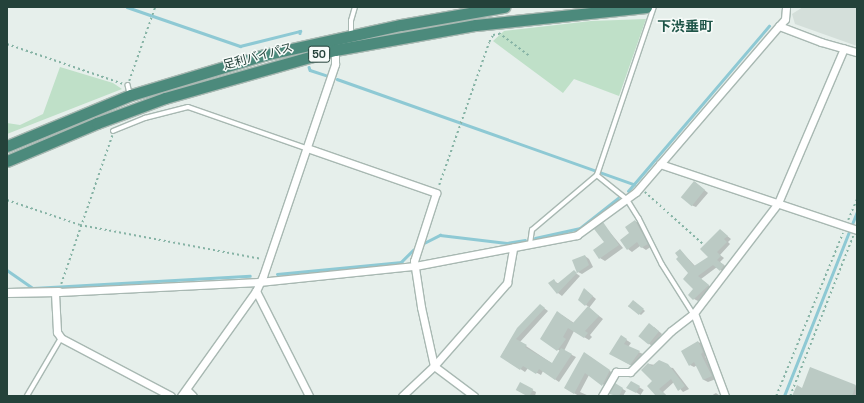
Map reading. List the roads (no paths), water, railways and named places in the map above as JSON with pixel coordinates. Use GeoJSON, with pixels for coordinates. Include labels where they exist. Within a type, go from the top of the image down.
{"type":"FeatureCollection","features":[{"type":"Feature","properties":{"kind":"highway","name":"足利バイパス"},"geometry":{"type":"LineString","coordinates":[[7,146],[129,90],[351,34],[504,7]]}},
{"type":"Feature","properties":{"kind":"highway","name":"足利バイパス"},"geometry":{"type":"LineString","coordinates":[[7,161],[142,106],[220,81],[335,50],[500,22],[646,7]]}},
{"type":"Feature","properties":{"kind":"street"},"geometry":{"type":"LineString","coordinates":[[7,292],[57,292],[259,282],[415,266],[577,235],[627,199],[640,187],[785,19],[786,7]]}},
{"type":"Feature","properties":{"kind":"street"},"geometry":{"type":"LineString","coordinates":[[779,26],[821,42],[857,52]]}},
{"type":"Feature","properties":{"kind":"street"},"geometry":{"type":"LineString","coordinates":[[602,396],[616,372],[630,372],[671,331],[694,313],[778,203],[844,48]]}},
{"type":"Feature","properties":{"kind":"street"},"geometry":{"type":"LineString","coordinates":[[181,396],[187,390],[256,291],[268,261],[335,64],[335,50]]}},
{"type":"Feature","properties":{"kind":"street"},"geometry":{"type":"LineString","coordinates":[[307,148],[436,193],[415,266],[434,366],[474,396]]}},
{"type":"Feature","properties":{"kind":"street"},"geometry":{"type":"LineString","coordinates":[[660,164],[856,229]]}},
{"type":"Feature","properties":{"kind":"street"},"geometry":{"type":"LineString","coordinates":[[402,396],[434,366],[507,283],[513,248]]}},
{"type":"Feature","properties":{"kind":"street"},"geometry":{"type":"LineString","coordinates":[[256,291],[309,396]]}},
{"type":"Feature","properties":{"kind":"street"},"geometry":{"type":"LineString","coordinates":[[57,292],[57,332],[61,338],[171,396]]}},
{"type":"Feature","properties":{"kind":"street"},"geometry":{"type":"LineString","coordinates":[[694,313],[725,396]]}},
{"type":"Feature","properties":{"kind":"street"},"geometry":{"type":"LineString","coordinates":[[187,390],[193,396]]}},
{"type":"Feature","properties":{"kind":"lane"},"geometry":{"type":"LineString","coordinates":[[351,34],[351,21],[355,7]]}},
{"type":"Feature","properties":{"kind":"lane"},"geometry":{"type":"LineString","coordinates":[[530,245],[532,230],[597,175],[654,7]]}},
{"type":"Feature","properties":{"kind":"lane"},"geometry":{"type":"LineString","coordinates":[[142,106],[145,118]]}},
{"type":"Feature","properties":{"kind":"lane"},"geometry":{"type":"LineString","coordinates":[[113,131],[145,118],[188,107],[307,148]]}},
{"type":"Feature","properties":{"kind":"lane"},"geometry":{"type":"LineString","coordinates":[[597,175],[627,199],[639,218],[662,264],[694,313]]}},
{"type":"Feature","properties":{"kind":"lane"},"geometry":{"type":"LineString","coordinates":[[26,396],[61,338]]}},
{"type":"Feature","properties":{"kind":"waterway"},"geometry":{"type":"LineString","coordinates":[[127,7],[240,46],[300,31],[300,33]]}},
{"type":"Feature","properties":{"kind":"waterway"},"geometry":{"type":"LineString","coordinates":[[628,191],[769,26]]}},
{"type":"Feature","properties":{"kind":"waterway"},"geometry":{"type":"LineString","coordinates":[[309,67],[310,70],[325,75]]}},
{"type":"Feature","properties":{"kind":"waterway"},"geometry":{"type":"LineString","coordinates":[[337,79],[634,184]]}},
{"type":"Feature","properties":{"kind":"waterway"},"geometry":{"type":"LineString","coordinates":[[535,238],[580,228],[618,198]]}},
{"type":"Feature","properties":{"kind":"waterway"},"geometry":{"type":"LineString","coordinates":[[784,396],[857,212]]}},
{"type":"Feature","properties":{"kind":"waterway"},"geometry":{"type":"LineString","coordinates":[[424,243],[440,235],[507,243],[525,240]]}},
{"type":"Feature","properties":{"kind":"waterway"},"geometry":{"type":"LineString","coordinates":[[277,274],[401,262],[413,250]]}},
{"type":"Feature","properties":{"kind":"waterway"},"geometry":{"type":"LineString","coordinates":[[7,270],[33,288],[250,276]]}},
{"type":"Feature","properties":{"kind":"district","name":"下渋垂町"},"geometry":{"type":"Point","coordinates":[685,26]}}]}
